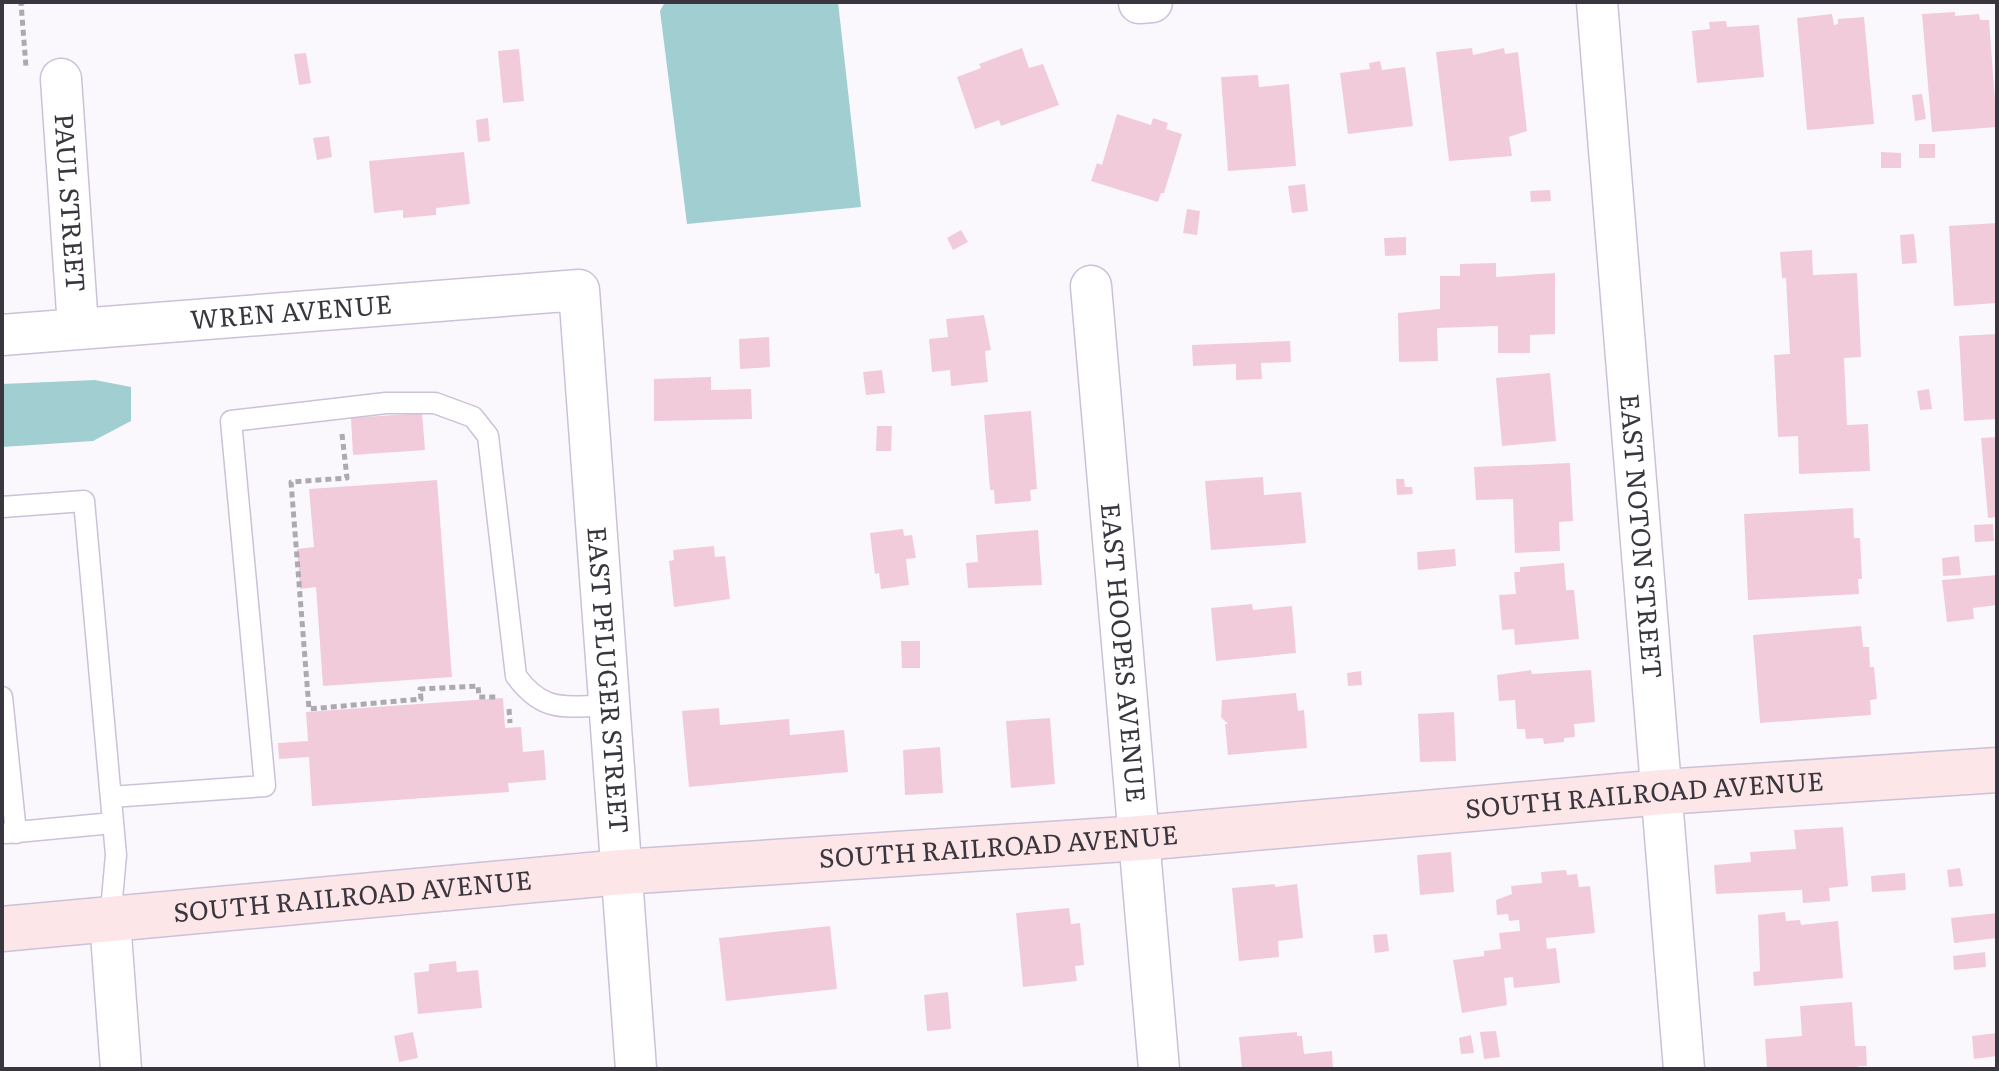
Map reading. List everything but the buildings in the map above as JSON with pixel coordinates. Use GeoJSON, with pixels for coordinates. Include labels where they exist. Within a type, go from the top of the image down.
{"type":"FeatureCollection","features":[{"type":"Feature","properties":{"kind":"street","name":"EAST NOTON STREET"},"geometry":{"type":"LineString","coordinates":[[1597,2],[1684,1069]]}},
{"type":"Feature","properties":{"kind":"street","name":"PAUL STREET"},"geometry":{"type":"LineString","coordinates":[[61,79],[78,327]]}},
{"type":"Feature","properties":{"kind":"street","name":"EAST HOOPES AVENUE"},"geometry":{"type":"LineString","coordinates":[[1091,286],[1159,1069]]}},
{"type":"Feature","properties":{"kind":"street","name":"WREN AVENUE"},"geometry":{"type":"LineString","coordinates":[[2,335],[579,290]]}},
{"type":"Feature","properties":{"kind":"street","name":"EAST PFLUGER STREET"},"geometry":{"type":"LineString","coordinates":[[579,290],[636,1069]]}},
{"type":"Feature","properties":{"kind":"street","name":"SOUTH RAILROAD AVENUE"},"geometry":{"type":"LineString","coordinates":[[2,929],[622,872],[1141,838],[1663,792],[1997,770]]}},
{"type":"Feature","properties":{"kind":"street"},"geometry":{"type":"LineString","coordinates":[[110,921],[121,1069]]}},
{"type":"Feature","properties":{"kind":"lane"},"geometry":{"type":"LineString","coordinates":[[111,797],[265,786],[231,421],[435,403],[473,417],[488,436],[516,676],[531,696],[549,705],[610,706]]}},
{"type":"Feature","properties":{"kind":"lane"},"geometry":{"type":"LineString","coordinates":[[2,507],[84,501],[116,855],[110,921]]}},
{"type":"Feature","properties":{"kind":"lane"},"geometry":{"type":"LineString","coordinates":[[2,697],[9,833],[113,823]]}},
{"type":"Feature","properties":{"kind":"path"},"geometry":{"type":"LineString","coordinates":[[340,409],[347,478],[291,482],[309,709],[421,699],[420,689],[478,686],[479,697],[508,696],[510,723]]}},
{"type":"Feature","properties":{"kind":"water"},"geometry":{"type":"Polygon","coordinates":[[[665,2],[838,2],[861,207],[687,224],[660,11],[665,2]]]}},
{"type":"Feature","properties":{"kind":"water"},"geometry":{"type":"Polygon","coordinates":[[[95,380],[131,387],[131,421],[93,441],[2,447],[2,384],[95,380]]]}}]}
